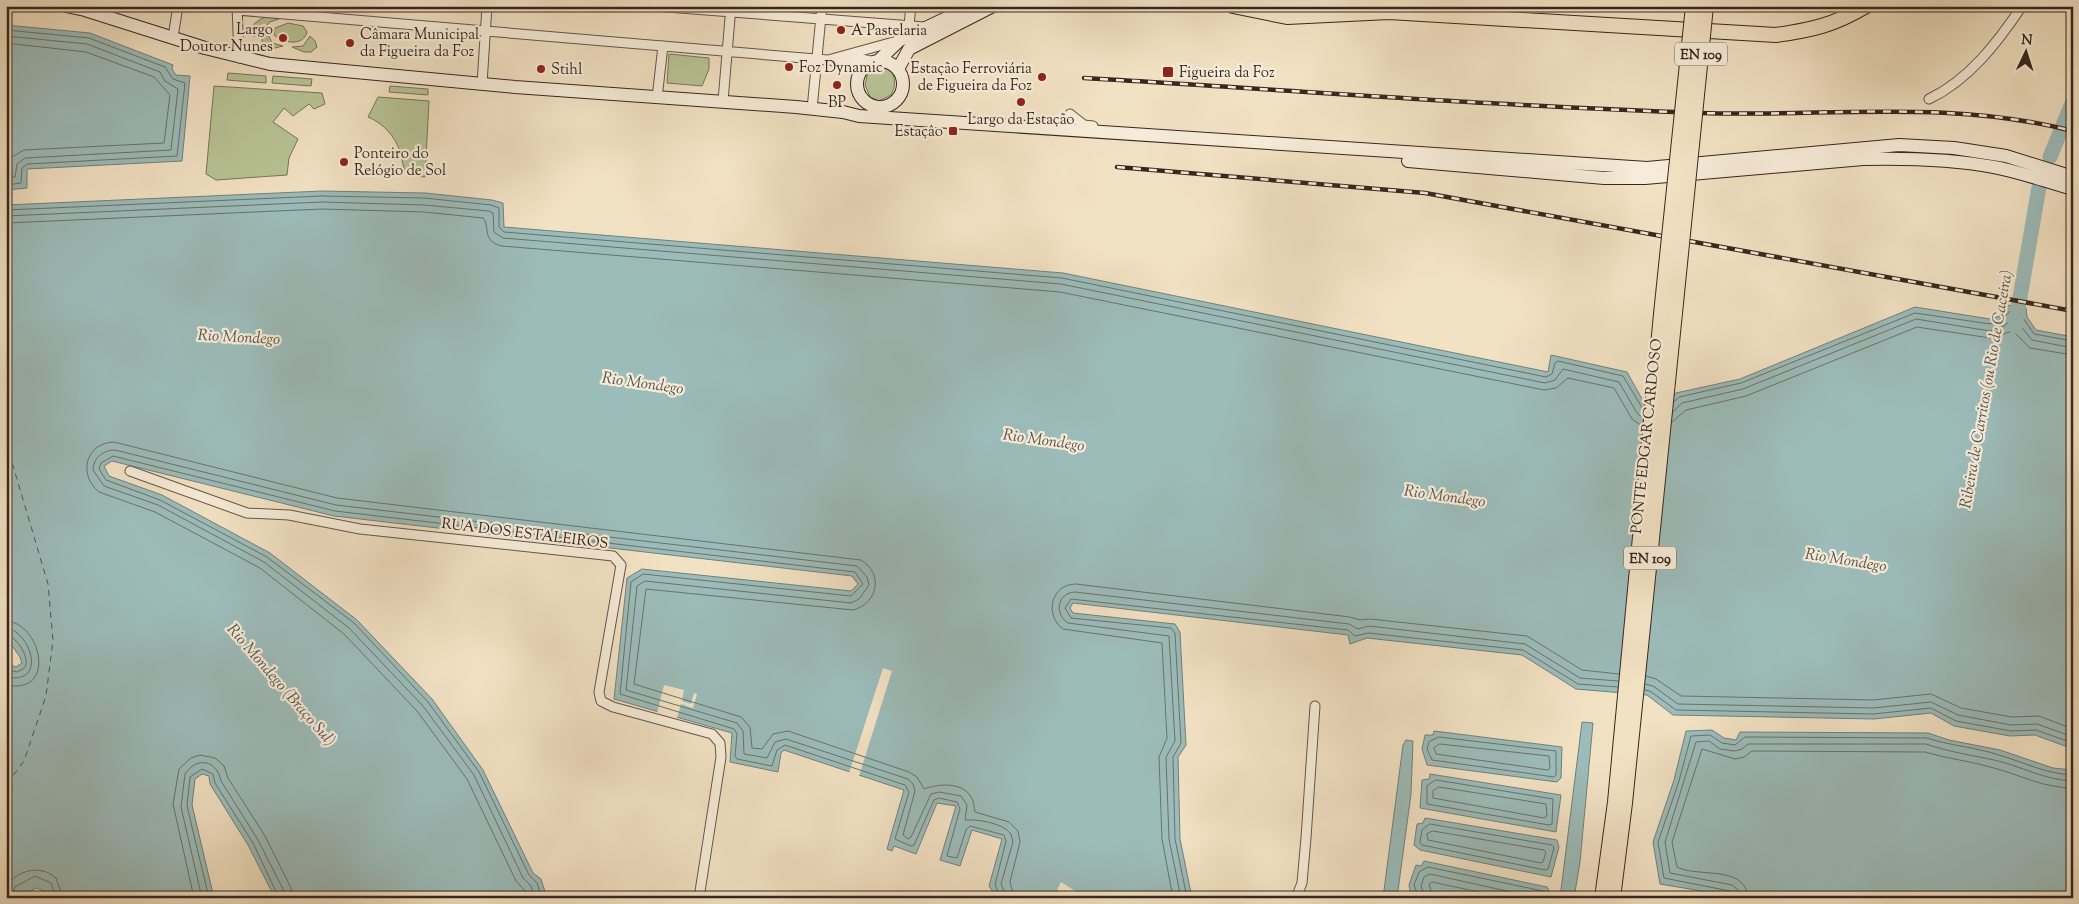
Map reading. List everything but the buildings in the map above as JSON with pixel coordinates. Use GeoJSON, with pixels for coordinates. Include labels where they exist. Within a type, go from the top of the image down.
{"type":"FeatureCollection","features":[{"type":"Feature","properties":{"kind":"main road"},"geometry":{"type":"LineString","coordinates":[[66,6],[240,58],[270,64],[482,84],[658,98],[723,101],[843,112],[858,113],[890,105],[898,96],[901,83],[898,69],[889,62],[870,63]]}},
{"type":"Feature","properties":{"kind":"main road"},"geometry":{"type":"LineString","coordinates":[[914,119],[864,102],[860,96],[858,84],[870,63],[900,40],[972,6]]}},
{"type":"Feature","properties":{"kind":"main road"},"geometry":{"type":"LineString","coordinates":[[898,69],[909,49],[993,6]]}},
{"type":"Feature","properties":{"kind":"main road"},"geometry":{"type":"LineString","coordinates":[[1233,6],[1287,18],[1389,9],[1776,34],[1816,29],[1849,16],[1866,6]]}},
{"type":"Feature","properties":{"kind":"main road"},"geometry":{"type":"LineString","coordinates":[[1259,6],[1287,18]]}},
{"type":"Feature","properties":{"kind":"main road"},"geometry":{"type":"LineString","coordinates":[[1272,6],[1287,18]]}},
{"type":"Feature","properties":{"kind":"main road","name":"PONTE EDGAR CARDOSO"},"geometry":{"type":"LineString","coordinates":[[1602,898],[1616,793],[1661,314],[1693,6]]}},
{"type":"Feature","properties":{"kind":"main road","name":"PONTE EDGAR CARDOSO"},"geometry":{"type":"LineString","coordinates":[[1613,898],[1625,803],[1706,6]]}},
{"type":"Feature","properties":{"kind":"main road"},"geometry":{"type":"LineString","coordinates":[[843,112],[851,110],[860,96]]}},
{"type":"Feature","properties":{"kind":"main road"},"geometry":{"type":"LineString","coordinates":[[898,96],[903,108],[914,119]]}},
{"type":"Feature","properties":{"kind":"main road"},"geometry":{"type":"LineString","coordinates":[[843,112],[859,116],[1192,139],[1604,172],[1645,178],[1880,159],[1951,161],[1996,167],[2073,189]]}},
{"type":"Feature","properties":{"kind":"main road"},"geometry":{"type":"LineString","coordinates":[[1604,172],[1899,145],[1954,148],[2006,156],[2073,177]]}},
{"type":"Feature","properties":{"kind":"main road"},"geometry":{"type":"LineString","coordinates":[[1996,167],[2006,156]]}},
{"type":"Feature","properties":{"kind":"street"},"geometry":{"type":"LineString","coordinates":[[173,37],[178,6]]}},
{"type":"Feature","properties":{"kind":"street"},"geometry":{"type":"LineString","coordinates":[[482,84],[487,31],[487,6]]}},
{"type":"Feature","properties":{"kind":"street"},"geometry":{"type":"LineString","coordinates":[[654,6],[731,10],[821,20],[928,27]]}},
{"type":"Feature","properties":{"kind":"street"},"geometry":{"type":"LineString","coordinates":[[812,109],[822,6]]}},
{"type":"Feature","properties":{"kind":"street"},"geometry":{"type":"LineString","coordinates":[[909,25],[911,6]]}},
{"type":"Feature","properties":{"kind":"street"},"geometry":{"type":"LineString","coordinates":[[1929,99],[1946,90],[1977,65],[2009,26],[2022,6]]}},
{"type":"Feature","properties":{"kind":"street"},"geometry":{"type":"LineString","coordinates":[[240,58],[237,8],[818,59],[852,64],[870,63]]}},
{"type":"Feature","properties":{"kind":"street"},"geometry":{"type":"LineString","coordinates":[[723,101],[731,10]]}},
{"type":"Feature","properties":{"kind":"street"},"geometry":{"type":"LineString","coordinates":[[828,60],[849,56],[900,40]]}},
{"type":"Feature","properties":{"kind":"street"},"geometry":{"type":"LineString","coordinates":[[658,98],[663,46]]}},
{"type":"Feature","properties":{"kind":"street"},"geometry":{"type":"LineString","coordinates":[[849,56],[870,63]]}},
{"type":"Feature","properties":{"kind":"street"},"geometry":{"type":"LineString","coordinates":[[1070,114],[1084,125],[1174,133],[1192,139]]}},
{"type":"Feature","properties":{"kind":"street","name":"RUA DOS ESTALEIROS"},"geometry":{"type":"LineString","coordinates":[[130,471],[247,514],[289,515],[360,529],[613,556],[621,565],[599,692],[601,701],[613,707],[712,734],[720,743],[721,757],[699,898]]}},
{"type":"Feature","properties":{"kind":"street"},"geometry":{"type":"LineString","coordinates":[[1296,898],[1302,883],[1314,706]]}},
{"type":"Feature","properties":{"kind":"green space"},"geometry":{"type":"Polygon","coordinates":[[[262,18],[279,19],[270,22],[254,37],[254,24],[262,18]]]}},
{"type":"Feature","properties":{"kind":"green space"},"geometry":{"type":"Polygon","coordinates":[[[288,23],[303,26],[307,32],[305,37],[297,42],[287,42],[274,35],[275,28],[288,23]]]}},
{"type":"Feature","properties":{"kind":"green space"},"geometry":{"type":"Polygon","coordinates":[[[266,30],[272,43],[283,46],[271,49],[262,45],[262,33],[266,30]]]}},
{"type":"Feature","properties":{"kind":"green space"},"geometry":{"type":"Polygon","coordinates":[[[310,36],[315,41],[317,47],[311,52],[304,52],[292,47],[303,46],[310,36]]]}},
{"type":"Feature","properties":{"kind":"green space"},"geometry":{"type":"Polygon","coordinates":[[[669,54],[709,58],[709,69],[702,86],[667,83],[669,54]]]}},
{"type":"Feature","properties":{"kind":"green space"},"geometry":{"type":"Polygon","coordinates":[[[879,65],[892,72],[894,86],[891,95],[879,101],[870,97],[865,85],[868,72],[879,65]]]}},
{"type":"Feature","properties":{"kind":"green space"},"geometry":{"type":"Polygon","coordinates":[[[228,73],[266,76],[266,83],[227,80],[228,73]]]}},
{"type":"Feature","properties":{"kind":"green space"},"geometry":{"type":"Polygon","coordinates":[[[273,76],[312,79],[311,86],[272,83],[273,76]]]}},
{"type":"Feature","properties":{"kind":"green space"},"geometry":{"type":"Polygon","coordinates":[[[214,86],[322,93],[325,104],[314,109],[309,104],[293,116],[284,108],[273,122],[298,139],[289,158],[287,175],[216,180],[206,174],[214,86]]]}},
{"type":"Feature","properties":{"kind":"green space"},"geometry":{"type":"Polygon","coordinates":[[[390,86],[428,89],[428,95],[389,92],[390,86]]]}},
{"type":"Feature","properties":{"kind":"green space"},"geometry":{"type":"Polygon","coordinates":[[[378,97],[429,101],[425,177],[408,175],[398,146],[392,136],[379,123],[368,117],[378,97]]]}},
{"type":"Feature","properties":{"kind":"water"},"geometry":{"type":"Polygon","coordinates":[[[6,25],[90,33],[173,65],[172,69],[176,75],[190,76],[182,161],[27,169],[27,188],[6,190],[6,25]]]}},
{"type":"Feature","properties":{"kind":"water"},"geometry":{"type":"Polygon","coordinates":[[[322,191],[425,193],[492,200],[503,203],[504,227],[1063,273],[1548,372],[1551,355],[1627,372],[1647,408],[1662,407],[1676,393],[1740,379],[1915,307],[1990,319],[2000,316],[2007,305],[2026,308],[2027,317],[2036,330],[2073,337],[2073,749],[2035,735],[2010,736],[1954,726],[1931,713],[1874,719],[1673,715],[1647,695],[1576,689],[1522,655],[1367,638],[1350,644],[1348,635],[1073,603],[1070,608],[1073,613],[1175,624],[1180,632],[1186,745],[1178,757],[1180,839],[1192,898],[997,898],[989,886],[1002,839],[972,830],[960,866],[940,860],[956,806],[937,803],[916,854],[894,846],[892,851],[887,849],[904,790],[784,750],[781,753],[778,772],[730,762],[732,733],[614,699],[627,578],[642,569],[851,591],[858,584],[852,576],[334,516],[112,461],[104,466],[109,476],[162,495],[270,553],[357,620],[432,699],[483,770],[533,873],[541,879],[547,898],[275,898],[248,845],[210,784],[209,776],[202,774],[195,779],[192,805],[214,898],[45,898],[42,890],[36,888],[19,898],[6,898],[6,663],[16,667],[22,663],[6,637],[6,205],[322,191]]]}},
{"type":"Feature","properties":{"kind":"water"},"geometry":{"type":"Polygon","coordinates":[[[1582,722],[1593,723],[1580,862],[1574,898],[1560,898],[1582,722]]]}},
{"type":"Feature","properties":{"kind":"water"},"geometry":{"type":"Polygon","coordinates":[[[1712,730],[1724,738],[1736,740],[1740,732],[1928,733],[1949,740],[2000,750],[2053,768],[2073,770],[2073,898],[1743,898],[1660,884],[1653,842],[1674,780],[1686,731],[1712,730]]]}},
{"type":"Feature","properties":{"kind":"water"},"geometry":{"type":"Polygon","coordinates":[[[1434,731],[1562,747],[1561,778],[1557,782],[1427,765],[1422,749],[1425,735],[1433,735],[1434,731]]]}},
{"type":"Feature","properties":{"kind":"water"},"geometry":{"type":"Polygon","coordinates":[[[1406,740],[1413,741],[1411,794],[1397,898],[1383,898],[1403,745],[1406,740]]]}},
{"type":"Feature","properties":{"kind":"water"},"geometry":{"type":"Polygon","coordinates":[[[1430,774],[1561,795],[1556,832],[1420,808],[1422,780],[1429,779],[1430,774]]]}},
{"type":"Feature","properties":{"kind":"water"},"geometry":{"type":"Polygon","coordinates":[[[1425,818],[1557,840],[1559,847],[1551,877],[1420,850],[1414,845],[1417,824],[1423,823],[1425,818]]]}},
{"type":"Feature","properties":{"kind":"water"},"geometry":{"type":"Polygon","coordinates":[[[1424,861],[1547,887],[1550,893],[1549,898],[1424,898],[1411,895],[1409,885],[1416,865],[1421,866],[1424,861]]]}},
{"type":"Feature","properties":{"kind":"pier"},"geometry":{"type":"Polygon","coordinates":[[[883,668],[892,671],[859,776],[849,773],[883,668]]]}},
{"type":"Feature","properties":{"kind":"pier"},"geometry":{"type":"Polygon","coordinates":[[[664,685],[684,690],[682,701],[691,704],[694,693],[697,694],[693,708],[681,704],[677,718],[657,713],[664,685]]]}},
{"type":"Feature","properties":{"kind":"pier"},"geometry":{"type":"Polygon","coordinates":[[[1061,882],[1086,898],[1070,898],[1057,890],[1061,882]]]}},
{"type":"Feature","properties":{"kind":"waterway"},"geometry":{"type":"LineString","coordinates":[[2050,157],[2073,101]]}},
{"type":"Feature","properties":{"kind":"waterway","name":"Ribeira de Carritos (ou Rio de Caceira)"},"geometry":{"type":"LineString","coordinates":[[2015,326],[2039,187]]}},
{"type":"Feature","properties":{"kind":"ferry route"},"geometry":{"type":"LineString","coordinates":[[6,442],[48,584],[53,640],[46,696],[24,761],[6,785]]}},
{"type":"Feature","properties":{"kind":"railway"},"geometry":{"type":"LineString","coordinates":[[1084,78],[1624,110],[1748,114],[1933,112],[2026,121],[2073,131]]}},
{"type":"Feature","properties":{"kind":"railway"},"geometry":{"type":"LineString","coordinates":[[1117,167],[1425,193],[2073,311]]}},
{"type":"Feature","properties":{"kind":"place","name":"A Pastelaria"},"geometry":{"type":"Point","coordinates":[841,30]}},
{"type":"Feature","properties":{"kind":"place","name":"Largo Doutor Nunes"},"geometry":{"type":"Point","coordinates":[283,38]}},
{"type":"Feature","properties":{"kind":"place","name":"Câmara Municipal da Figueira da Foz"},"geometry":{"type":"Point","coordinates":[350,43]}},
{"type":"Feature","properties":{"kind":"place","name":"Foz Dynamic"},"geometry":{"type":"Point","coordinates":[789,67]}},
{"type":"Feature","properties":{"kind":"place","name":"Stihl"},"geometry":{"type":"Point","coordinates":[541,69]}},
{"type":"Feature","properties":{"kind":"place","name":"Figueira da Foz"},"geometry":{"type":"Point","coordinates":[1168,72]}},
{"type":"Feature","properties":{"kind":"place","name":"Estação Ferroviária de Figueira da Foz"},"geometry":{"type":"Point","coordinates":[1042,77]}},
{"type":"Feature","properties":{"kind":"place","name":"BP"},"geometry":{"type":"Point","coordinates":[837,85]}},
{"type":"Feature","properties":{"kind":"place","name":"Largo da Estação"},"geometry":{"type":"Point","coordinates":[1021,102]}},
{"type":"Feature","properties":{"kind":"place","name":"Estaçâo"},"geometry":{"type":"Point","coordinates":[953,131]}},
{"type":"Feature","properties":{"kind":"place","name":"Ponteiro do Relógio de Sol"},"geometry":{"type":"Point","coordinates":[344,162]}},
{"type":"Feature","properties":{"kind":"water label","name":"Rio Mondego"},"geometry":{"type":"Point","coordinates":[239,336]}},
{"type":"Feature","properties":{"kind":"water label","name":"Rio Mondego"},"geometry":{"type":"Point","coordinates":[643,382]}},
{"type":"Feature","properties":{"kind":"water label","name":"Rio Mondego"},"geometry":{"type":"Point","coordinates":[1044,439]}},
{"type":"Feature","properties":{"kind":"water label","name":"Rio Mondego"},"geometry":{"type":"Point","coordinates":[1445,495]}},
{"type":"Feature","properties":{"kind":"water label","name":"Rio Mondego"},"geometry":{"type":"Point","coordinates":[1846,559]}},
{"type":"Feature","properties":{"kind":"water label","name":"Rio Mondego (Braço Sul)"},"geometry":{"type":"Point","coordinates":[282,684]}}]}
